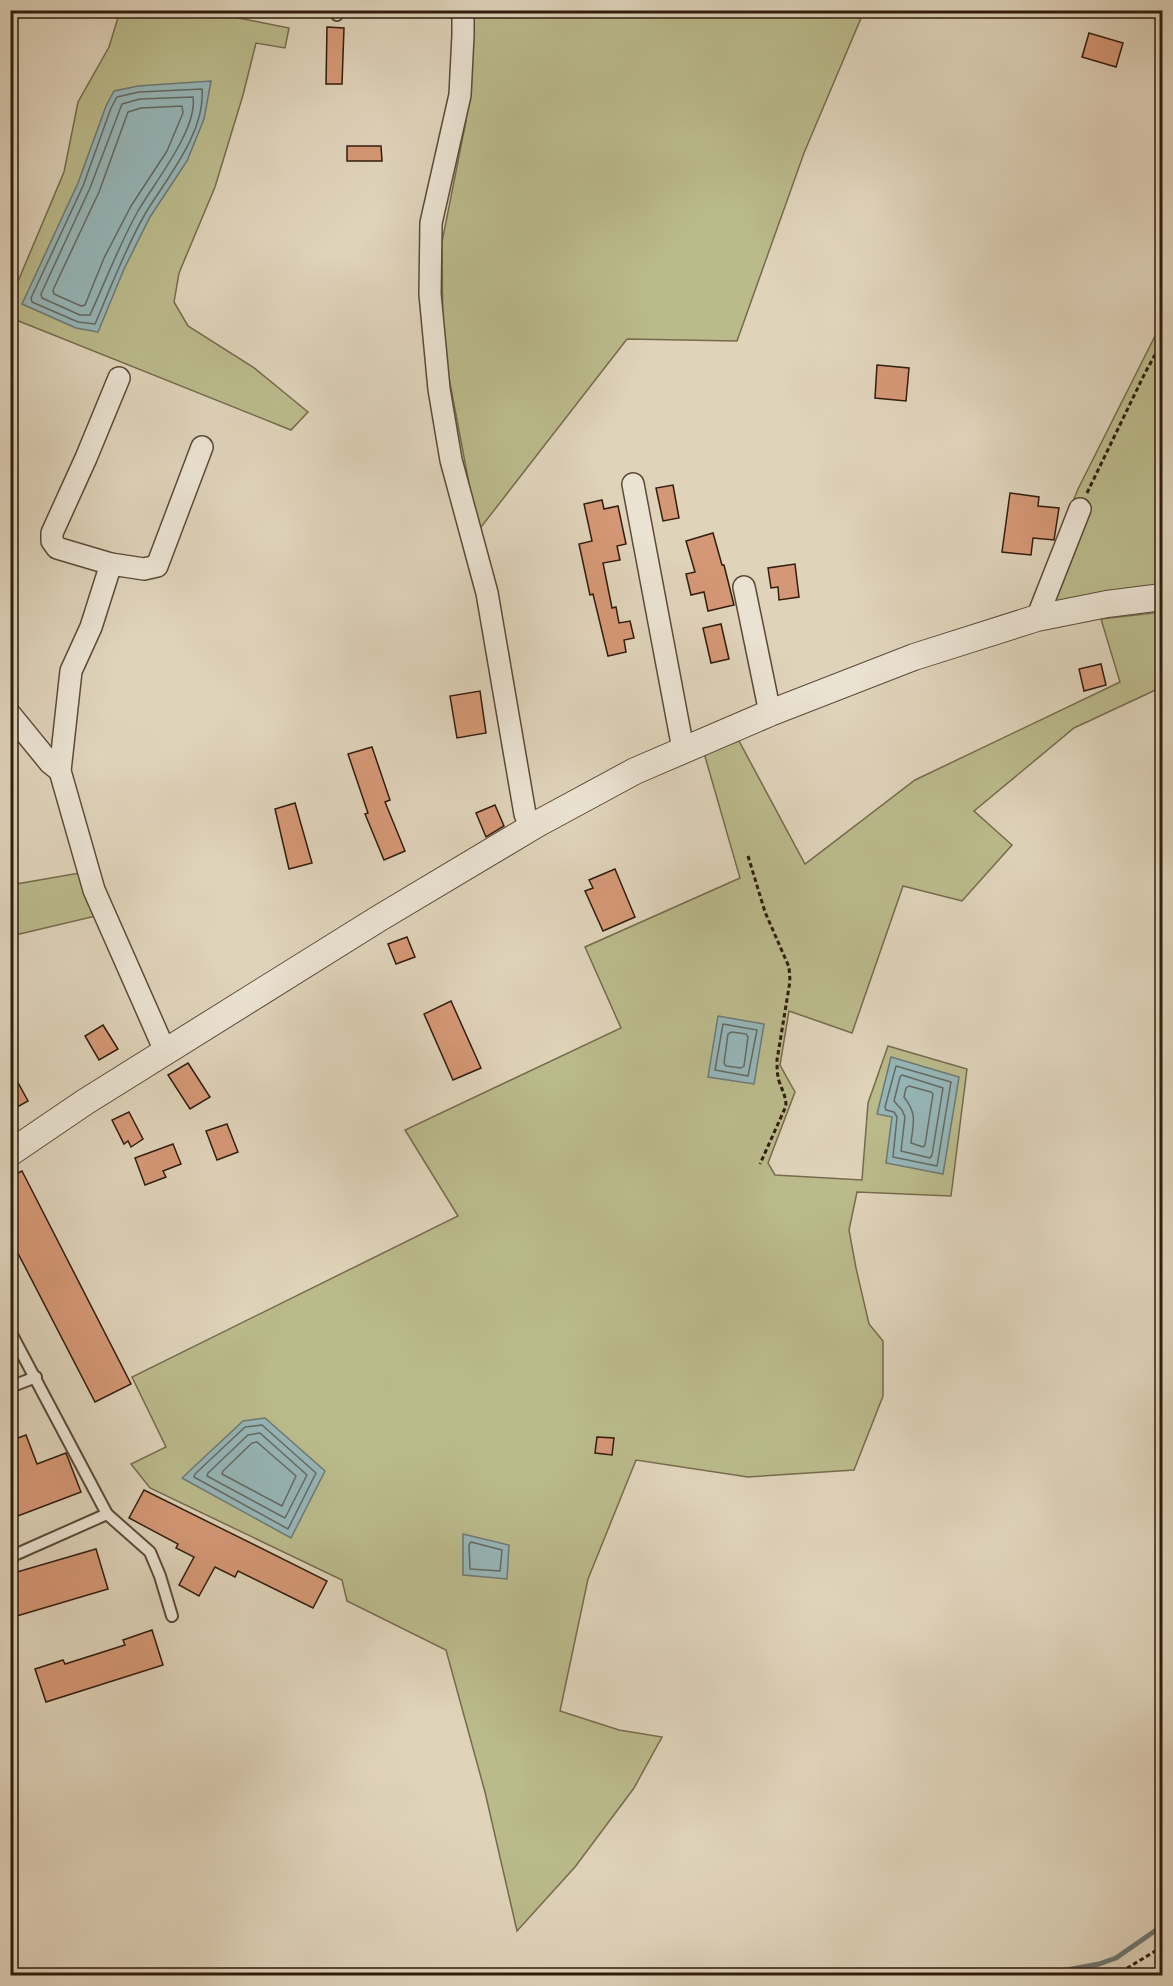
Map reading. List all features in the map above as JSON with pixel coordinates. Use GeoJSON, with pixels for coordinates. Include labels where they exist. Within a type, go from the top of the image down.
{"type":"FeatureCollection","features":[{"type":"Feature","properties":{"kind":"street"},"geometry":{"type":"LineString","coordinates":[[463,10],[459,95],[431,223],[429,294],[439,389],[451,460],[487,593],[525,814],[531,828]]}},
{"type":"Feature","properties":{"kind":"street"},"geometry":{"type":"LineString","coordinates":[[119,378],[52,533],[52,541],[57,548],[111,564],[144,569],[157,566],[202,447]]}},
{"type":"Feature","properties":{"kind":"street"},"geometry":{"type":"LineString","coordinates":[[633,484],[684,749]]}},
{"type":"Feature","properties":{"kind":"street"},"geometry":{"type":"LineString","coordinates":[[1037,618],[1080,509]]}},
{"type":"Feature","properties":{"kind":"street"},"geometry":{"type":"LineString","coordinates":[[111,564],[91,627],[71,671],[60,771],[94,890],[165,1051]]}},
{"type":"Feature","properties":{"kind":"street"},"geometry":{"type":"LineString","coordinates":[[744,587],[770,713]]}},
{"type":"Feature","properties":{"kind":"street"},"geometry":{"type":"LineString","coordinates":[[10,1154],[85,1102],[388,913],[531,828],[635,771],[770,713],[914,657],[1037,618],[1107,604],[1162,597]]}},
{"type":"Feature","properties":{"kind":"street"},"geometry":{"type":"LineString","coordinates":[[10,714],[50,764],[60,771]]}},
{"type":"Feature","properties":{"kind":"lane"},"geometry":{"type":"LineString","coordinates":[[10,1331],[107,1514],[150,1552],[172,1616]]}},
{"type":"Feature","properties":{"kind":"lane"},"geometry":{"type":"LineString","coordinates":[[10,1387],[36,1377]]}},
{"type":"Feature","properties":{"kind":"lane"},"geometry":{"type":"LineString","coordinates":[[10,1557],[107,1514]]}},
{"type":"Feature","properties":{"kind":"path"},"geometry":{"type":"LineString","coordinates":[[1080,509],[1162,342]]}},
{"type":"Feature","properties":{"kind":"path"},"geometry":{"type":"LineString","coordinates":[[748,856],[765,912],[789,967],[790,981],[777,1060],[777,1072],[786,1096],[786,1106],[760,1164]]}},
{"type":"Feature","properties":{"kind":"path"},"geometry":{"type":"LineString","coordinates":[[1114,1976],[1162,1947]]}},
{"type":"Feature","properties":{"kind":"green space"},"geometry":{"type":"Polygon","coordinates":[[[120,11],[204,11],[289,28],[285,48],[256,43],[215,187],[179,273],[174,302],[188,326],[253,367],[308,412],[291,430],[11,318],[11,298],[64,172],[78,102],[109,47],[120,11]]]}},
{"type":"Feature","properties":{"kind":"green space"},"geometry":{"type":"Polygon","coordinates":[[[471,11],[864,11],[804,153],[737,341],[627,339],[478,531],[443,346],[442,242],[466,121],[471,11]]]}},
{"type":"Feature","properties":{"kind":"green space"},"geometry":{"type":"Polygon","coordinates":[[[1162,322],[1162,587],[1028,612],[1078,489],[1162,322]]]}},
{"type":"Feature","properties":{"kind":"green space"},"geometry":{"type":"Polygon","coordinates":[[[1162,612],[1162,687],[1074,728],[974,811],[1012,845],[962,901],[903,886],[852,1033],[789,1011],[780,1065],[795,1092],[768,1163],[775,1175],[862,1180],[868,1103],[888,1046],[967,1069],[951,1196],[857,1192],[849,1230],[869,1324],[883,1341],[883,1396],[854,1470],[748,1477],[636,1460],[588,1579],[560,1711],[619,1730],[662,1737],[634,1788],[575,1867],[517,1931],[485,1792],[446,1650],[347,1601],[342,1580],[150,1488],[131,1464],[166,1447],[132,1377],[458,1216],[405,1130],[621,1028],[585,947],[740,878],[704,753],[739,741],[805,864],[915,780],[1120,682],[1101,619],[1162,612]]]}},
{"type":"Feature","properties":{"kind":"green space"},"geometry":{"type":"Polygon","coordinates":[[[85,872],[100,915],[11,936],[11,885],[85,872]]]}},
{"type":"Feature","properties":{"kind":"water"},"geometry":{"type":"Polygon","coordinates":[[[211,81],[204,119],[187,161],[150,217],[124,269],[98,332],[76,328],[22,304],[78,183],[106,106],[114,91],[138,86],[211,81]]]}},
{"type":"Feature","properties":{"kind":"water"},"geometry":{"type":"Polygon","coordinates":[[[718,1016],[764,1024],[754,1084],[708,1077],[718,1016]]]}},
{"type":"Feature","properties":{"kind":"water"},"geometry":{"type":"Polygon","coordinates":[[[891,1057],[959,1077],[943,1174],[886,1163],[892,1117],[877,1114],[891,1057]]]}},
{"type":"Feature","properties":{"kind":"water"},"geometry":{"type":"Polygon","coordinates":[[[265,1418],[325,1471],[291,1538],[182,1478],[243,1421],[265,1418]]]}},
{"type":"Feature","properties":{"kind":"water"},"geometry":{"type":"Polygon","coordinates":[[[463,1534],[509,1545],[507,1579],[463,1575],[463,1534]]]}},
{"type":"Feature","properties":{"kind":"building"},"geometry":{"type":"Polygon","coordinates":[[[327,27],[344,28],[342,84],[326,84],[327,27]]]}},
{"type":"Feature","properties":{"kind":"building"},"geometry":{"type":"Polygon","coordinates":[[[1089,33],[1123,43],[1116,67],[1082,57],[1089,33]]]}},
{"type":"Feature","properties":{"kind":"building"},"geometry":{"type":"Polygon","coordinates":[[[347,146],[381,146],[382,161],[347,161],[347,146]]]}},
{"type":"Feature","properties":{"kind":"building"},"geometry":{"type":"Polygon","coordinates":[[[877,365],[909,368],[906,401],[875,398],[877,365]]]}},
{"type":"Feature","properties":{"kind":"building"},"geometry":{"type":"Polygon","coordinates":[[[673,485],[679,518],[663,521],[656,488],[673,485]]]}},
{"type":"Feature","properties":{"kind":"building"},"geometry":{"type":"Polygon","coordinates":[[[1010,493],[1039,497],[1038,506],[1059,508],[1054,540],[1033,538],[1031,555],[1002,552],[1010,493]]]}},
{"type":"Feature","properties":{"kind":"building"},"geometry":{"type":"Polygon","coordinates":[[[602,500],[604,509],[618,506],[626,544],[617,546],[620,560],[603,563],[612,608],[616,607],[619,623],[630,621],[634,638],[624,640],[626,652],[608,656],[593,594],[590,595],[579,544],[592,541],[584,504],[602,500]]]}},
{"type":"Feature","properties":{"kind":"building"},"geometry":{"type":"Polygon","coordinates":[[[713,533],[734,605],[708,611],[704,592],[691,595],[686,574],[695,572],[686,541],[713,533]]]}},
{"type":"Feature","properties":{"kind":"building"},"geometry":{"type":"Polygon","coordinates":[[[795,564],[799,597],[779,600],[778,587],[771,588],[768,568],[795,564]]]}},
{"type":"Feature","properties":{"kind":"building"},"geometry":{"type":"Polygon","coordinates":[[[721,624],[729,659],[711,663],[703,628],[721,624]]]}},
{"type":"Feature","properties":{"kind":"building"},"geometry":{"type":"Polygon","coordinates":[[[1101,664],[1106,685],[1084,691],[1079,669],[1101,664]]]}},
{"type":"Feature","properties":{"kind":"building"},"geometry":{"type":"Polygon","coordinates":[[[480,691],[486,733],[457,738],[450,696],[480,691]]]}},
{"type":"Feature","properties":{"kind":"building"},"geometry":{"type":"Polygon","coordinates":[[[372,747],[390,800],[385,802],[405,851],[384,860],[365,814],[368,813],[348,754],[372,747]]]}},
{"type":"Feature","properties":{"kind":"building"},"geometry":{"type":"Polygon","coordinates":[[[295,803],[312,863],[289,869],[275,809],[295,803]]]}},
{"type":"Feature","properties":{"kind":"building"},"geometry":{"type":"Polygon","coordinates":[[[495,805],[504,826],[486,837],[476,813],[495,805]]]}},
{"type":"Feature","properties":{"kind":"building"},"geometry":{"type":"Polygon","coordinates":[[[615,869],[635,917],[603,931],[585,891],[593,888],[589,880],[615,869]]]}},
{"type":"Feature","properties":{"kind":"building"},"geometry":{"type":"Polygon","coordinates":[[[407,937],[415,957],[396,964],[388,944],[407,937]]]}},
{"type":"Feature","properties":{"kind":"building"},"geometry":{"type":"Polygon","coordinates":[[[451,1001],[481,1068],[453,1080],[424,1014],[451,1001]]]}},
{"type":"Feature","properties":{"kind":"building"},"geometry":{"type":"Polygon","coordinates":[[[103,1025],[118,1049],[99,1060],[85,1036],[103,1025]]]}},
{"type":"Feature","properties":{"kind":"building"},"geometry":{"type":"Polygon","coordinates":[[[188,1063],[210,1097],[190,1109],[168,1075],[188,1063]]]}},
{"type":"Feature","properties":{"kind":"building"},"geometry":{"type":"Polygon","coordinates":[[[10,1068],[28,1101],[10,1111],[10,1068]]]}},
{"type":"Feature","properties":{"kind":"building"},"geometry":{"type":"Polygon","coordinates":[[[129,1112],[143,1139],[131,1147],[128,1141],[124,1144],[112,1120],[129,1112]]]}},
{"type":"Feature","properties":{"kind":"building"},"geometry":{"type":"Polygon","coordinates":[[[227,1124],[238,1152],[217,1160],[206,1131],[227,1124]]]}},
{"type":"Feature","properties":{"kind":"building"},"geometry":{"type":"Polygon","coordinates":[[[173,1144],[181,1164],[163,1171],[166,1177],[145,1185],[135,1158],[173,1144]]]}},
{"type":"Feature","properties":{"kind":"building"},"geometry":{"type":"Polygon","coordinates":[[[22,1171],[131,1384],[95,1402],[10,1238],[10,1177],[22,1171]]]}},
{"type":"Feature","properties":{"kind":"building"},"geometry":{"type":"Polygon","coordinates":[[[26,1435],[37,1464],[66,1453],[81,1492],[10,1519],[10,1441],[26,1435]]]}},
{"type":"Feature","properties":{"kind":"building"},"geometry":{"type":"Polygon","coordinates":[[[597,1437],[614,1438],[612,1455],[595,1453],[597,1437]]]}},
{"type":"Feature","properties":{"kind":"building"},"geometry":{"type":"Polygon","coordinates":[[[144,1490],[327,1581],[313,1608],[238,1571],[235,1577],[215,1567],[199,1596],[179,1585],[194,1557],[176,1548],[178,1544],[129,1518],[144,1490]]]}},
{"type":"Feature","properties":{"kind":"building"},"geometry":{"type":"Polygon","coordinates":[[[96,1549],[108,1589],[10,1618],[10,1574],[96,1549]]]}},
{"type":"Feature","properties":{"kind":"building"},"geometry":{"type":"Polygon","coordinates":[[[152,1630],[163,1665],[46,1702],[35,1669],[63,1660],[65,1664],[125,1645],[123,1640],[152,1630]]]}},
{"type":"Feature","properties":{"kind":"waterway"},"geometry":{"type":"LineString","coordinates":[[1034,1976],[1099,1964],[1116,1958],[1162,1926]]}}]}
